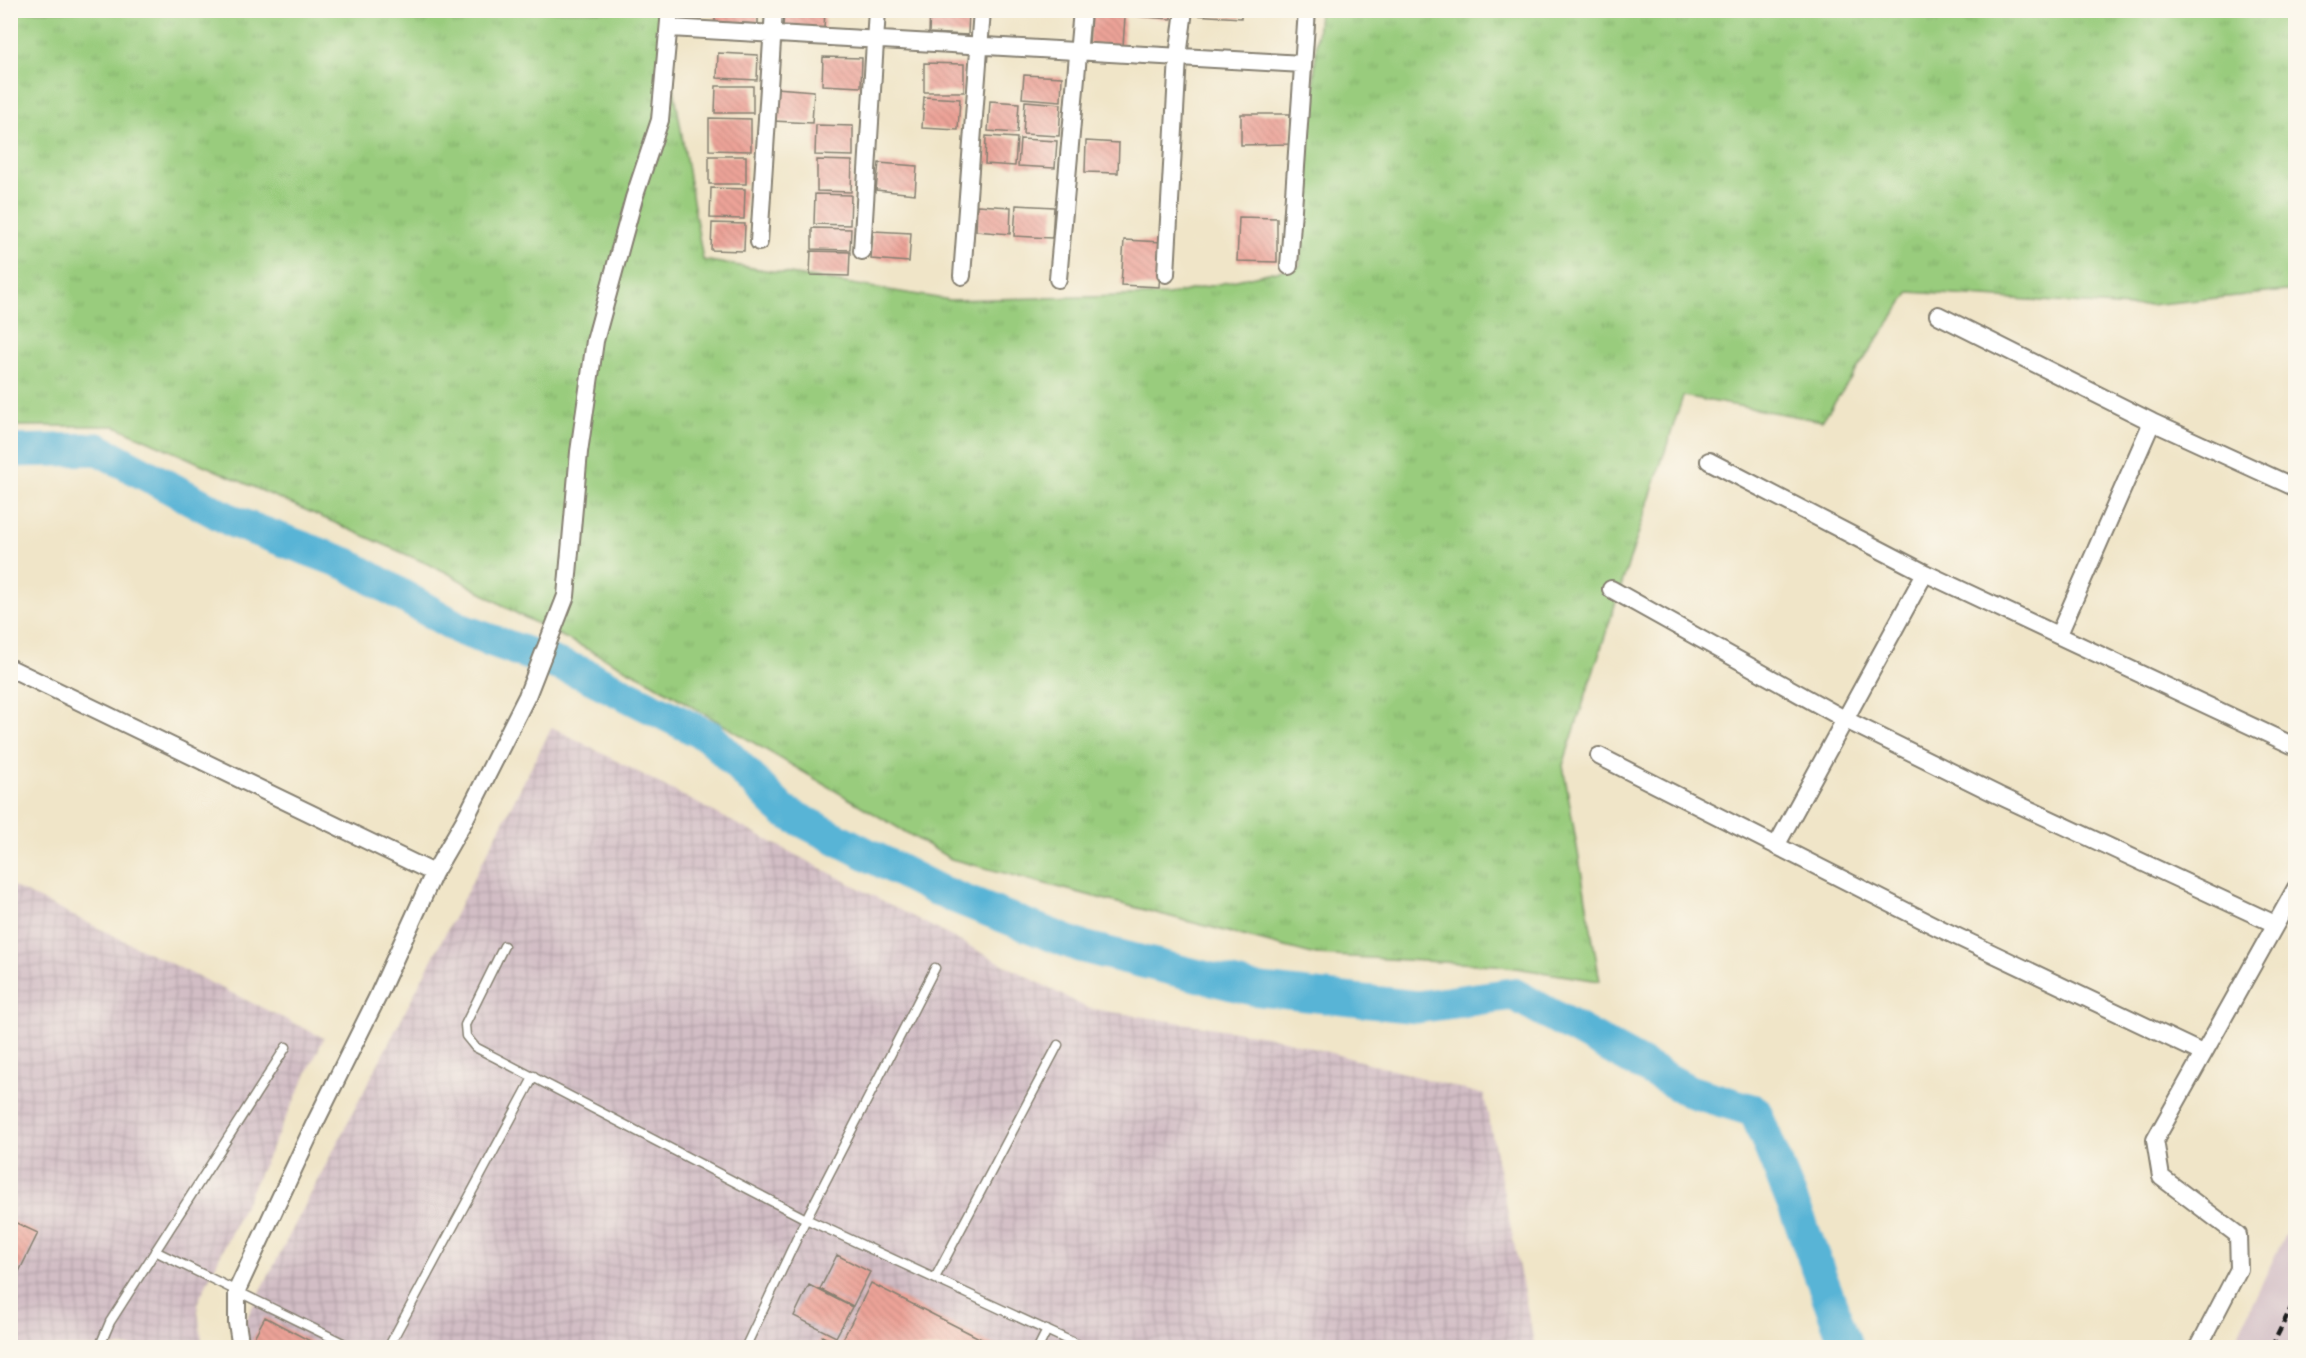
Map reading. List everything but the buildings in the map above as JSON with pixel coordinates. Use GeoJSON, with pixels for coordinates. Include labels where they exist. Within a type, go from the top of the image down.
{"type":"FeatureCollection","features":[{"type":"Feature","properties":{"kind":"street"},"geometry":{"type":"LineString","coordinates":[[241,1347],[237,1323],[237,1290],[314,1125],[377,998],[434,873],[464,821],[527,696],[566,596],[579,452],[595,341],[634,198],[660,120],[670,10]]}},
{"type":"Feature","properties":{"kind":"street"},"geometry":{"type":"LineString","coordinates":[[759,242],[774,10]]}},
{"type":"Feature","properties":{"kind":"street"},"geometry":{"type":"LineString","coordinates":[[862,251],[877,10]]}},
{"type":"Feature","properties":{"kind":"street"},"geometry":{"type":"LineString","coordinates":[[962,276],[982,10]]}},
{"type":"Feature","properties":{"kind":"street"},"geometry":{"type":"LineString","coordinates":[[1058,279],[1082,10]]}},
{"type":"Feature","properties":{"kind":"street"},"geometry":{"type":"LineString","coordinates":[[1166,274],[1178,57],[1184,10]]}},
{"type":"Feature","properties":{"kind":"street"},"geometry":{"type":"LineString","coordinates":[[1289,266],[1307,10]]}},
{"type":"Feature","properties":{"kind":"street"},"geometry":{"type":"LineString","coordinates":[[670,28],[1303,64]]}},
{"type":"Feature","properties":{"kind":"street"},"geometry":{"type":"LineString","coordinates":[[1938,315],[2152,422],[2295,488]]}},
{"type":"Feature","properties":{"kind":"street"},"geometry":{"type":"LineString","coordinates":[[2059,634],[2152,422]]}},
{"type":"Feature","properties":{"kind":"street"},"geometry":{"type":"LineString","coordinates":[[1709,461],[1924,573],[2059,634],[2295,747]]}},
{"type":"Feature","properties":{"kind":"street"},"geometry":{"type":"LineString","coordinates":[[1776,846],[1924,573]]}},
{"type":"Feature","properties":{"kind":"street"},"geometry":{"type":"LineString","coordinates":[[1611,589],[1846,720],[1998,795],[2275,924]]}},
{"type":"Feature","properties":{"kind":"street"},"geometry":{"type":"LineString","coordinates":[[10,668],[434,873]]}},
{"type":"Feature","properties":{"kind":"street"},"geometry":{"type":"LineString","coordinates":[[1599,756],[1939,928],[2202,1053]]}},
{"type":"Feature","properties":{"kind":"street"},"geometry":{"type":"LineString","coordinates":[[2198,1347],[2239,1269],[2238,1235],[2161,1177],[2156,1140],[2295,888]]}},
{"type":"Feature","properties":{"kind":"lane"},"geometry":{"type":"LineString","coordinates":[[504,946],[465,1025],[466,1036],[475,1047],[806,1219],[1085,1347]]}},
{"type":"Feature","properties":{"kind":"lane"},"geometry":{"type":"LineString","coordinates":[[745,1347],[806,1219],[935,968]]}},
{"type":"Feature","properties":{"kind":"lane"},"geometry":{"type":"LineString","coordinates":[[934,1278],[1058,1045]]}},
{"type":"Feature","properties":{"kind":"lane"},"geometry":{"type":"LineString","coordinates":[[99,1347],[110,1322],[286,1047]]}},
{"type":"Feature","properties":{"kind":"lane"},"geometry":{"type":"LineString","coordinates":[[388,1347],[534,1076]]}},
{"type":"Feature","properties":{"kind":"lane"},"geometry":{"type":"LineString","coordinates":[[155,1251],[353,1347]]}},
{"type":"Feature","properties":{"kind":"lane"},"geometry":{"type":"LineString","coordinates":[[1038,1347],[1047,1330]]}},
{"type":"Feature","properties":{"kind":"shaded area"},"geometry":{"type":"Polygon","coordinates":[[[552,727],[1087,1008],[1273,1037],[1484,1095],[1535,1347],[242,1348],[240,1331],[552,727]]]}},
{"type":"Feature","properties":{"kind":"shaded area"},"geometry":{"type":"Polygon","coordinates":[[[10,885],[324,1038],[197,1304],[203,1347],[11,1347],[10,885]]]}},
{"type":"Feature","properties":{"kind":"shaded area"},"geometry":{"type":"Polygon","coordinates":[[[2295,1213],[2295,1347],[2232,1347],[2295,1213]]]}},
{"type":"Feature","properties":{"kind":"green space"},"geometry":{"type":"Polygon","coordinates":[[[11,11],[661,11],[703,260],[950,300],[1168,295],[1300,266],[1319,11],[2295,11],[2295,290],[2130,307],[1910,292],[1822,421],[1683,396],[1563,765],[1600,981],[1495,965],[1316,955],[951,859],[644,678],[516,613],[446,572],[115,426],[11,426],[11,11]]]}},
{"type":"Feature","properties":{"kind":"waterway"},"geometry":{"type":"LineString","coordinates":[[10,451],[98,449],[234,522],[347,564],[462,630],[582,673],[710,737],[783,811],[939,891],[1079,946],[1252,989],[1417,1007],[1513,994],[1689,1091],[1755,1111],[1802,1226],[1847,1348]]}},
{"type":"Feature","properties":{"kind":"railway"},"geometry":{"type":"LineString","coordinates":[[2271,1348],[2296,1298]]}}]}
